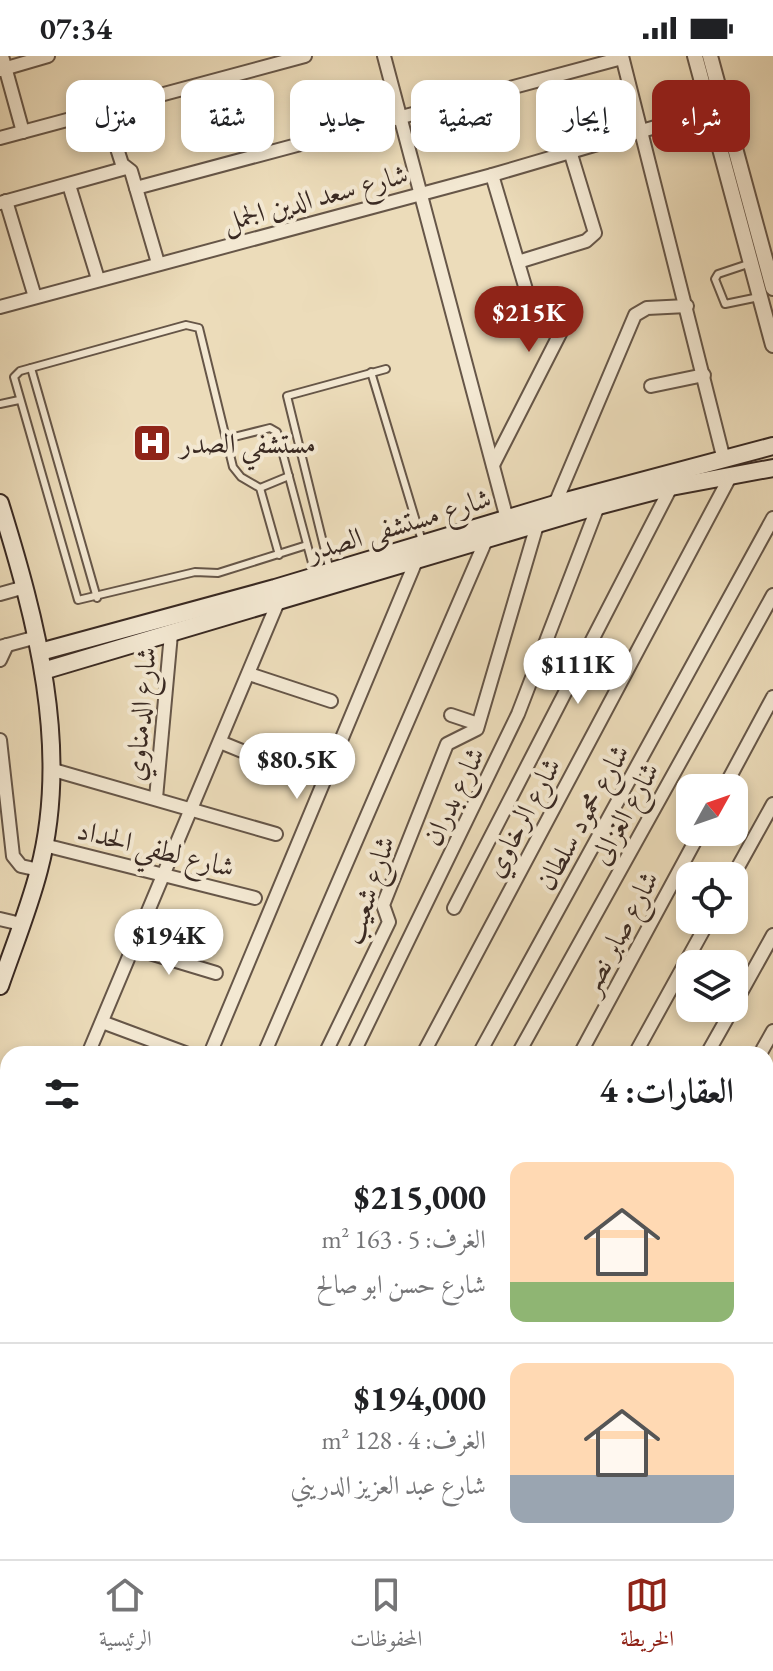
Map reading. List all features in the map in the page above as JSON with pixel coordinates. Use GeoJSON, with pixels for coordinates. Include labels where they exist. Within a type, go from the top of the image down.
{"type":"FeatureCollection","features":[{"type":"Feature","properties":{"kind":"main road","name":"شارع مستشفى الصدر"},"geometry":{"type":"LineString","coordinates":[[43,671],[671,487],[728,467],[773,446]]}},
{"type":"Feature","properties":{"kind":"main road","name":"شارع مستشفى الصدر"},"geometry":{"type":"LineString","coordinates":[[38,644],[323,574],[555,504],[728,467],[773,468]]}},
{"type":"Feature","properties":{"kind":"main road"},"geometry":{"type":"LineString","coordinates":[[0,503],[6,540],[25,587],[38,644],[50,769],[39,870],[0,986]]}},
{"type":"Feature","properties":{"kind":"street"},"geometry":{"type":"LineString","coordinates":[[23,132],[2,65],[48,56]]}},
{"type":"Feature","properties":{"kind":"street"},"geometry":{"type":"LineString","coordinates":[[165,93],[283,59],[305,56]]}},
{"type":"Feature","properties":{"kind":"street"},"geometry":{"type":"LineString","coordinates":[[384,56],[507,519]]}},
{"type":"Feature","properties":{"kind":"street"},"geometry":{"type":"LineString","coordinates":[[695,56],[702,80]]}},
{"type":"Feature","properties":{"kind":"street"},"geometry":{"type":"LineString","coordinates":[[710,56],[773,288]]}},
{"type":"Feature","properties":{"kind":"street"},"geometry":{"type":"LineString","coordinates":[[136,188],[622,57],[728,467]]}},
{"type":"Feature","properties":{"kind":"street"},"geometry":{"type":"LineString","coordinates":[[0,138],[66,121]]}},
{"type":"Feature","properties":{"kind":"street","name":"شارع سعد الدين الجمل"},"geometry":{"type":"LineString","coordinates":[[636,133],[652,128]]}},
{"type":"Feature","properties":{"kind":"street"},"geometry":{"type":"LineString","coordinates":[[120,152],[126,168],[131,171],[158,263]]}},
{"type":"Feature","properties":{"kind":"street","name":"شارع سعد الدين الجمل"},"geometry":{"type":"LineString","coordinates":[[0,307],[421,195],[567,152]]}},
{"type":"Feature","properties":{"kind":"street"},"geometry":{"type":"LineString","coordinates":[[518,262],[586,241],[595,233],[570,152]]}},
{"type":"Feature","properties":{"kind":"street"},"geometry":{"type":"LineString","coordinates":[[721,152],[773,345]]}},
{"type":"Feature","properties":{"kind":"street"},"geometry":{"type":"LineString","coordinates":[[35,297],[3,202],[126,168]]}},
{"type":"Feature","properties":{"kind":"street"},"geometry":{"type":"LineString","coordinates":[[492,175],[527,293],[535,302],[562,302],[570,314],[493,465]]}},
{"type":"Feature","properties":{"kind":"street"},"geometry":{"type":"LineString","coordinates":[[69,185],[98,279]]}},
{"type":"Feature","properties":{"kind":"street"},"geometry":{"type":"LineString","coordinates":[[555,504],[635,315],[647,308],[687,306]]}},
{"type":"Feature","properties":{"kind":"street"},"geometry":{"type":"LineString","coordinates":[[651,386],[704,375]]}},
{"type":"Feature","properties":{"kind":"street","name":"شارع الرخاوي"},"geometry":{"type":"LineString","coordinates":[[427,1046],[728,467]]}},
{"type":"Feature","properties":{"kind":"street"},"geometry":{"type":"LineString","coordinates":[[454,908],[671,487]]}},
{"type":"Feature","properties":{"kind":"street","name":"شارع بدران"},"geometry":{"type":"LineString","coordinates":[[357,1046],[518,714],[598,506]]}},
{"type":"Feature","properties":{"kind":"street","name":"شارع محمود سلطان"},"geometry":{"type":"LineString","coordinates":[[483,1046],[773,518]]}},
{"type":"Feature","properties":{"kind":"street"},"geometry":{"type":"LineString","coordinates":[[451,715],[478,724],[537,525]]}},
{"type":"Feature","properties":{"kind":"street"},"geometry":{"type":"LineString","coordinates":[[267,1046],[486,540]]}},
{"type":"Feature","properties":{"kind":"street"},"geometry":{"type":"LineString","coordinates":[[213,1046],[416,561]]}},
{"type":"Feature","properties":{"kind":"street"},"geometry":{"type":"LineString","coordinates":[[0,594],[25,587]]}},
{"type":"Feature","properties":{"kind":"street","name":"شارع الغزالى"},"geometry":{"type":"LineString","coordinates":[[522,1046],[773,595]]}},
{"type":"Feature","properties":{"kind":"street"},"geometry":{"type":"LineString","coordinates":[[92,1046],[278,602]]}},
{"type":"Feature","properties":{"kind":"street","name":"شارع الدمناوي"},"geometry":{"type":"LineString","coordinates":[[156,798],[171,634]]}},
{"type":"Feature","properties":{"kind":"street"},"geometry":{"type":"LineString","coordinates":[[0,660],[4,646],[38,644]]}},
{"type":"Feature","properties":{"kind":"street"},"geometry":{"type":"LineString","coordinates":[[249,674],[331,701]]}},
{"type":"Feature","properties":{"kind":"street"},"geometry":{"type":"LineString","coordinates":[[732,774],[773,697]]}},
{"type":"Feature","properties":{"kind":"street","name":"شارع شعيب"},"geometry":{"type":"LineString","coordinates":[[329,1046],[389,922],[383,905],[447,744],[474,732],[478,724]]}},
{"type":"Feature","properties":{"kind":"street"},"geometry":{"type":"LineString","coordinates":[[0,740],[13,856],[21,866],[39,870]]}},
{"type":"Feature","properties":{"kind":"street"},"geometry":{"type":"LineString","coordinates":[[220,742],[301,775]]}},
{"type":"Feature","properties":{"kind":"street"},"geometry":{"type":"LineString","coordinates":[[50,769],[276,834]]}},
{"type":"Feature","properties":{"kind":"street"},"geometry":{"type":"LineString","coordinates":[[741,862],[773,804]]}},
{"type":"Feature","properties":{"kind":"street","name":"شارع لطفي الحداد"},"geometry":{"type":"LineString","coordinates":[[44,845],[255,898]]}},
{"type":"Feature","properties":{"kind":"street","name":"شارع صابر نصر"},"geometry":{"type":"LineString","coordinates":[[584,1046],[692,846]]}},
{"type":"Feature","properties":{"kind":"street"},"geometry":{"type":"LineString","coordinates":[[0,919],[21,924]]}},
{"type":"Feature","properties":{"kind":"street"},"geometry":{"type":"LineString","coordinates":[[639,1046],[701,934]]}},
{"type":"Feature","properties":{"kind":"street"},"geometry":{"type":"LineString","coordinates":[[748,980],[773,935]]}},
{"type":"Feature","properties":{"kind":"street"},"geometry":{"type":"LineString","coordinates":[[133,948],[216,973]]}},
{"type":"Feature","properties":{"kind":"street"},"geometry":{"type":"LineString","coordinates":[[102,1022],[166,1046]]}},
{"type":"Feature","properties":{"kind":"street"},"geometry":{"type":"LineString","coordinates":[[711,1046],[725,1022]]}},
{"type":"Feature","properties":{"kind":"lane"},"geometry":{"type":"LineString","coordinates":[[751,263],[718,274],[715,279],[725,304],[760,297]]}},
{"type":"Feature","properties":{"kind":"lane"},"geometry":{"type":"LineString","coordinates":[[279,555],[260,488],[236,473],[202,333],[193,325],[31,368],[14,377],[74,594],[82,601],[195,572],[218,573],[279,555],[307,545]]}},
{"type":"Feature","properties":{"kind":"lane"},"geometry":{"type":"LineString","coordinates":[[31,368],[97,598]]}},
{"type":"Feature","properties":{"kind":"lane"},"geometry":{"type":"LineString","coordinates":[[323,574],[287,396],[386,369]]}},
{"type":"Feature","properties":{"kind":"lane"},"geometry":{"type":"LineString","coordinates":[[371,372],[423,544]]}},
{"type":"Feature","properties":{"kind":"lane"},"geometry":{"type":"LineString","coordinates":[[0,404],[19,400]]}},
{"type":"Feature","properties":{"kind":"lane"},"geometry":{"type":"LineString","coordinates":[[226,439],[274,429],[307,545],[323,574]]}},
{"type":"Feature","properties":{"kind":"lane"},"geometry":{"type":"LineString","coordinates":[[260,488],[289,476]]}},
{"type":"Feature","properties":{"kind":"place","name":"مستشفي الصدر"},"geometry":{"type":"Point","coordinates":[152,443]}}]}
